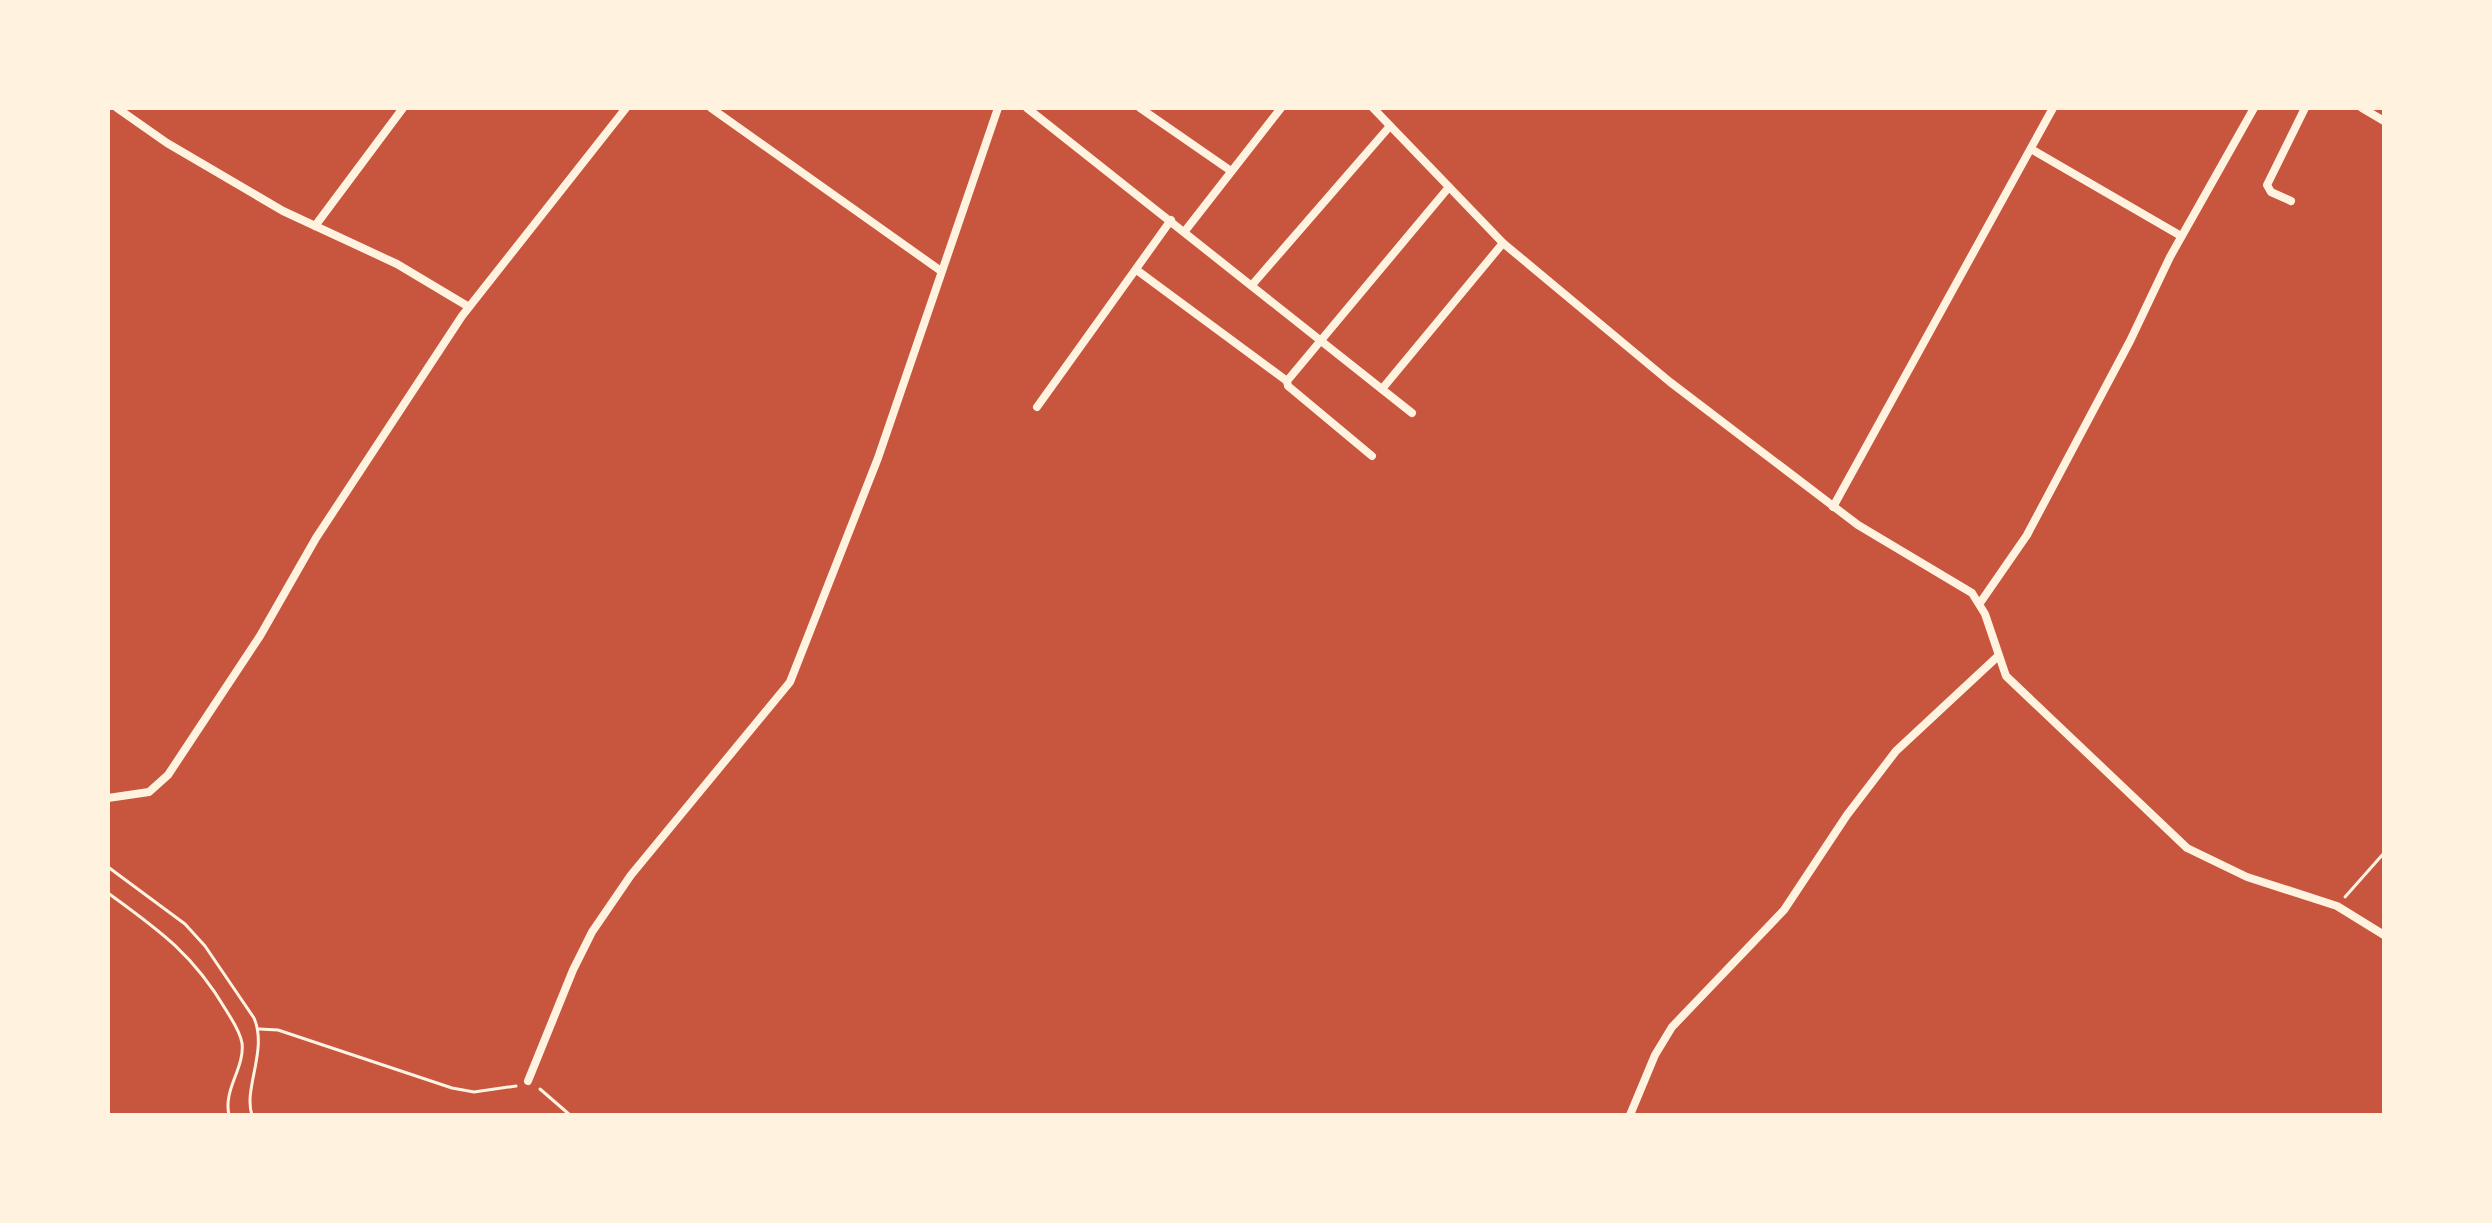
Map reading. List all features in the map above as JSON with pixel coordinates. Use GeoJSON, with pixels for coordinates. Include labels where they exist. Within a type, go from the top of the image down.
{"type":"FeatureCollection","features":[{"type":"Feature","properties":{"kind":"street"},"geometry":{"type":"LineString","coordinates":[[117,108],[167,143],[283,211],[397,264],[469,307]]}},
{"type":"Feature","properties":{"kind":"street"},"geometry":{"type":"LineString","coordinates":[[315,226],[403,108]]}},
{"type":"Feature","properties":{"kind":"street"},"geometry":{"type":"LineString","coordinates":[[108,798],[149,792],[168,775],[260,636],[316,538],[469,307],[626,108]]}},
{"type":"Feature","properties":{"kind":"street"},"geometry":{"type":"LineString","coordinates":[[711,108],[941,271]]}},
{"type":"Feature","properties":{"kind":"street"},"geometry":{"type":"LineString","coordinates":[[528,1081],[573,970],[600,921],[640,863],[790,682],[873,471],[997,111],[987,108]]}},
{"type":"Feature","properties":{"kind":"street"},"geometry":{"type":"LineString","coordinates":[[1027,108],[1412,413]]}},
{"type":"Feature","properties":{"kind":"street"},"geometry":{"type":"LineString","coordinates":[[1140,108],[1231,171]]}},
{"type":"Feature","properties":{"kind":"street"},"geometry":{"type":"LineString","coordinates":[[1185,231],[1281,108]]}},
{"type":"Feature","properties":{"kind":"street"},"geometry":{"type":"LineString","coordinates":[[1373,108],[1503,243],[1670,382],[1833,507],[1883,541],[1959,584],[1980,603],[1997,657],[2014,685],[2187,848],[2236,873],[2337,906],[2384,935]]}},
{"type":"Feature","properties":{"kind":"street"},"geometry":{"type":"LineString","coordinates":[[1833,507],[2053,108]]}},
{"type":"Feature","properties":{"kind":"street"},"geometry":{"type":"LineString","coordinates":[[1980,603],[2027,535],[2181,236],[2254,108]]}},
{"type":"Feature","properties":{"kind":"street"},"geometry":{"type":"LineString","coordinates":[[2291,201],[2271,192],[2267,185],[2305,108]]}},
{"type":"Feature","properties":{"kind":"street"},"geometry":{"type":"LineString","coordinates":[[2362,108],[2383,119]]}},
{"type":"Feature","properties":{"kind":"street"},"geometry":{"type":"LineString","coordinates":[[1252,285],[1390,126]]}},
{"type":"Feature","properties":{"kind":"street"},"geometry":{"type":"LineString","coordinates":[[2031,149],[2181,236]]}},
{"type":"Feature","properties":{"kind":"street"},"geometry":{"type":"LineString","coordinates":[[1287,381],[1449,187]]}},
{"type":"Feature","properties":{"kind":"street"},"geometry":{"type":"LineString","coordinates":[[1037,407],[1138,271],[1171,220]]}},
{"type":"Feature","properties":{"kind":"street"},"geometry":{"type":"LineString","coordinates":[[1382,389],[1503,243]]}},
{"type":"Feature","properties":{"kind":"street"},"geometry":{"type":"LineString","coordinates":[[1138,271],[1287,381],[1288,386],[1372,456]]}},
{"type":"Feature","properties":{"kind":"street"},"geometry":{"type":"LineString","coordinates":[[1630,1115],[1655,1055],[1672,1027],[1784,910],[1847,815],[1896,751],[1997,657]]}},
{"type":"Feature","properties":{"kind":"path"},"geometry":{"type":"LineString","coordinates":[[2337,906],[2384,853]]}},
{"type":"Feature","properties":{"kind":"path"},"geometry":{"type":"LineString","coordinates":[[108,867],[185,924],[205,946],[259,1029],[256,1077],[249,1105],[252,1115]]}},
{"type":"Feature","properties":{"kind":"path"},"geometry":{"type":"LineString","coordinates":[[108,893],[177,944],[209,981],[236,1027],[242,1047],[227,1098],[229,1115]]}},
{"type":"Feature","properties":{"kind":"path"},"geometry":{"type":"LineString","coordinates":[[259,1029],[278,1030],[419,1080],[463,1090],[502,1089],[528,1081],[570,1115]]}}]}
